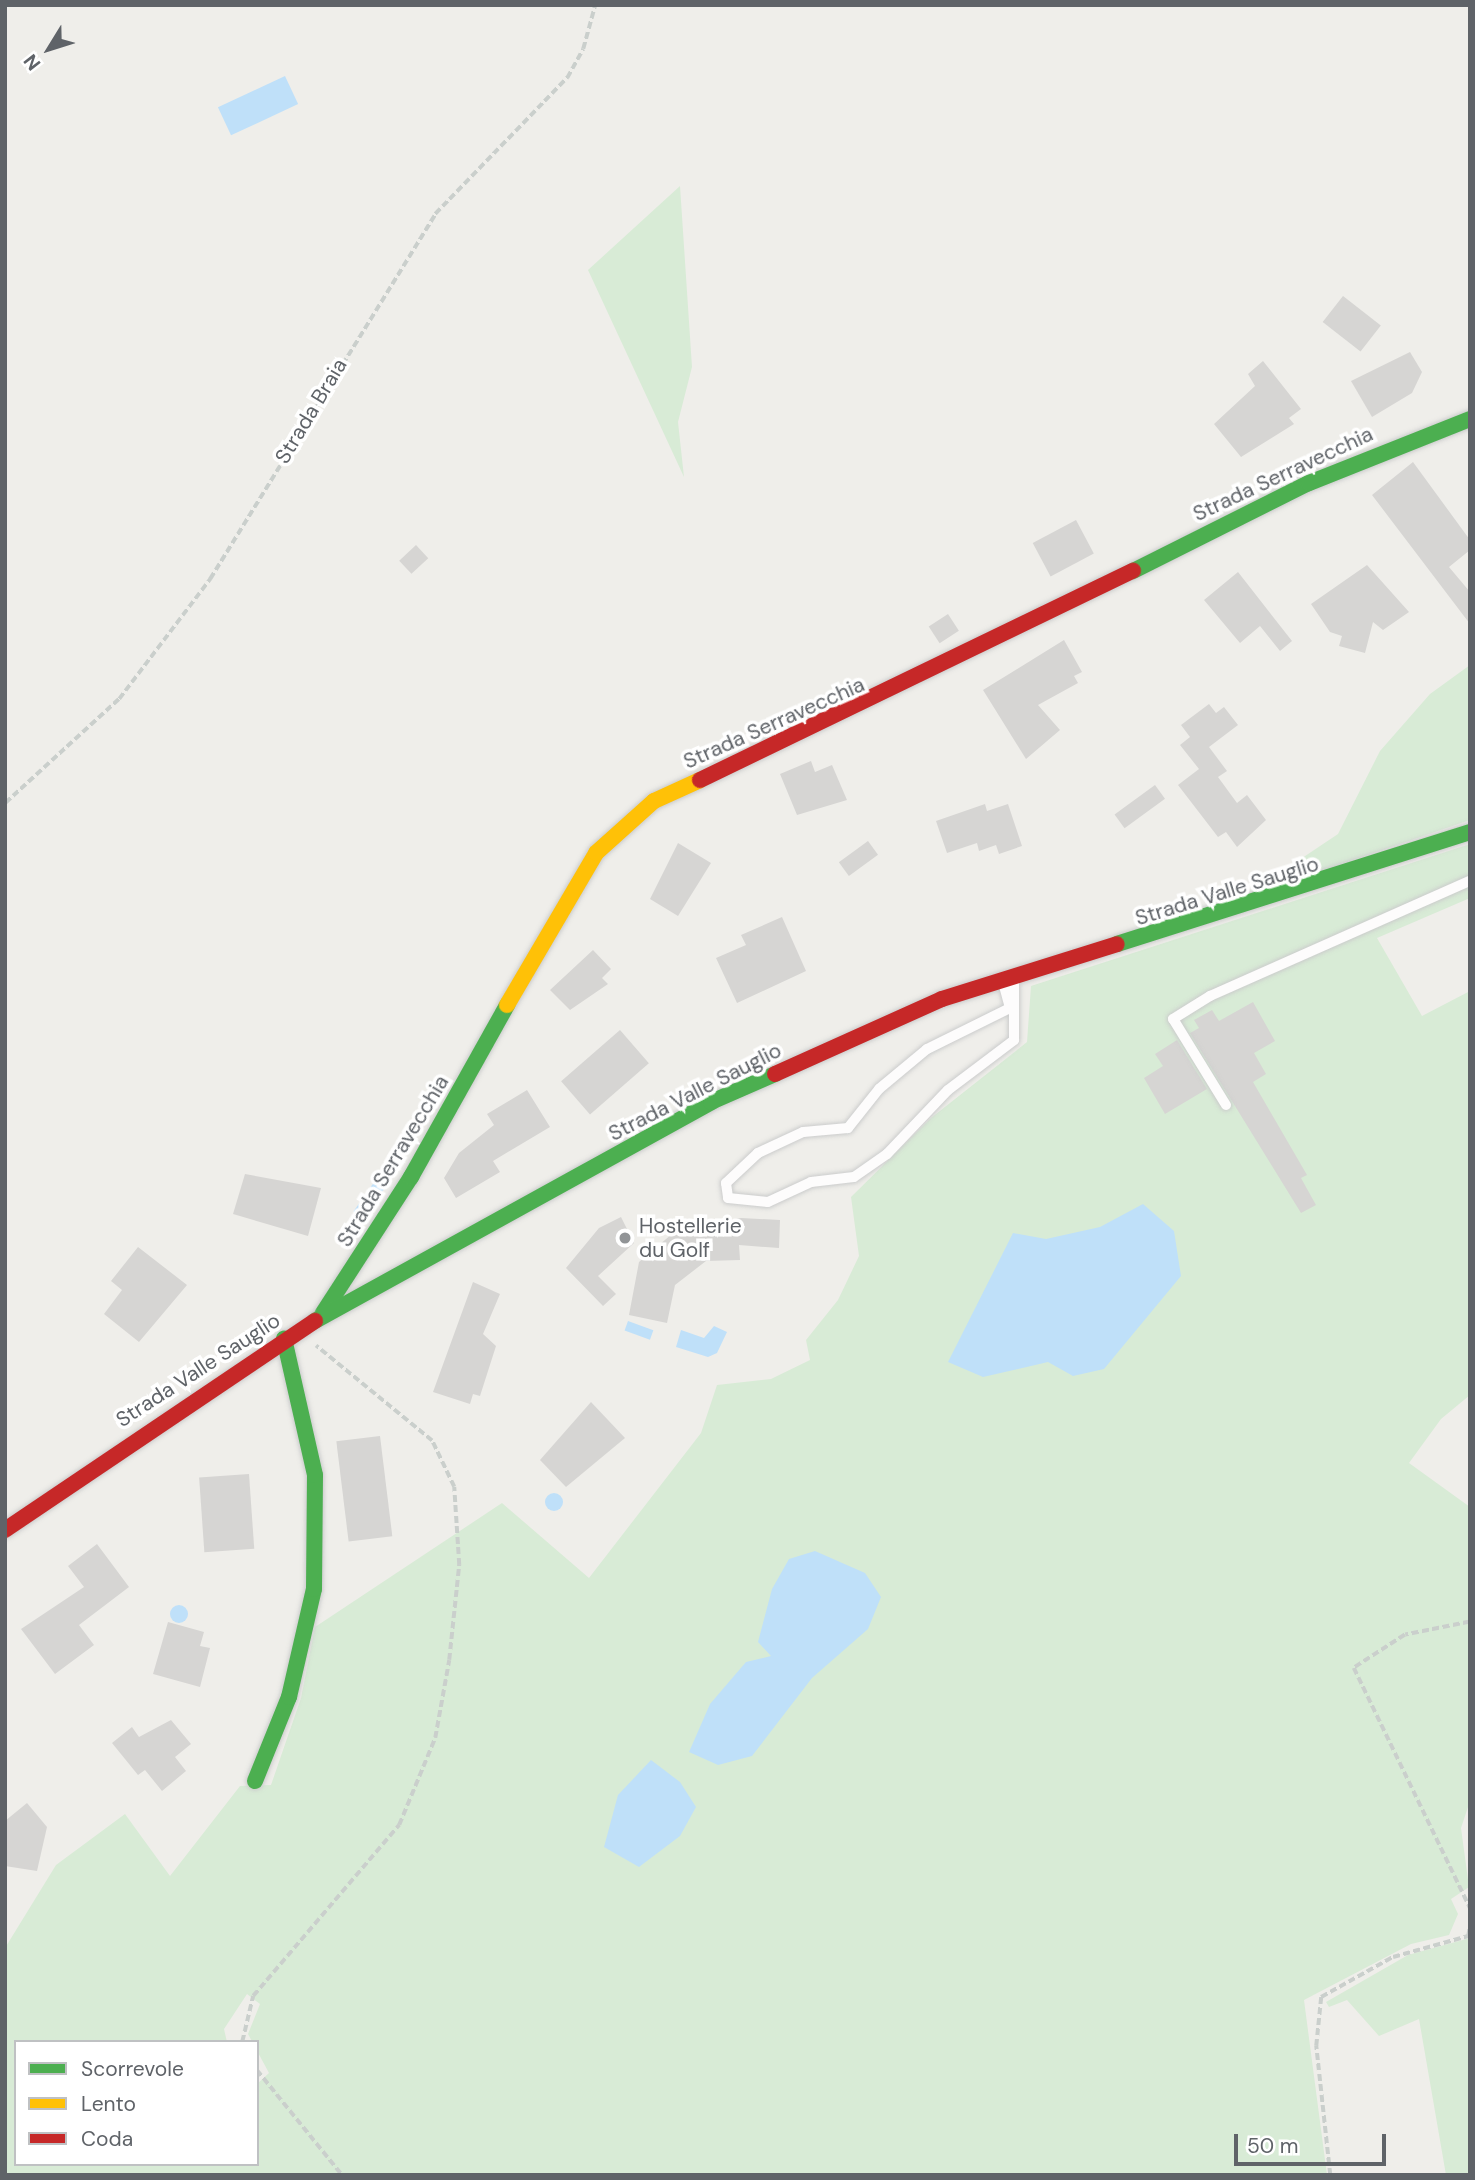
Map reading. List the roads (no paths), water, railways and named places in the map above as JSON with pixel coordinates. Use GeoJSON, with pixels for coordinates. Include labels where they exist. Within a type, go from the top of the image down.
{"type":"FeatureCollection","features":[{"type":"Feature","properties":{"kind":"street","name":"Strada Serravecchia"},"geometry":{"type":"LineString","coordinates":[[321,1317],[411,1177],[564,902],[596,853],[654,801],[890,694],[1309,483],[1470,419]]}},
{"type":"Feature","properties":{"kind":"street","name":"Strada Valle Sauglio"},"geometry":{"type":"LineString","coordinates":[[5,1530],[284,1338],[711,1102],[942,999],[1470,832]]}},
{"type":"Feature","properties":{"kind":"street"},"geometry":{"type":"LineString","coordinates":[[255,1781],[289,1697],[314,1589],[314,1475],[284,1338]]}},
{"type":"Feature","properties":{"kind":"lane"},"geometry":{"type":"LineString","coordinates":[[1226,1105],[1173,1019],[1210,996],[1470,881]]}},
{"type":"Feature","properties":{"kind":"lane"},"geometry":{"type":"LineString","coordinates":[[1008,979],[1014,1040],[948,1090],[887,1154],[855,1177],[811,1182],[768,1202],[728,1198],[726,1183],[758,1153],[803,1132],[848,1128],[879,1089],[926,1049],[1010,1008],[1008,979]]}},
{"type":"Feature","properties":{"kind":"water"},"geometry":{"type":"Polygon","coordinates":[[[285,76],[298,104],[231,135],[218,107],[285,76]]]}},
{"type":"Feature","properties":{"kind":"water"},"geometry":{"type":"Polygon","coordinates":[[[377,1178],[387,1185],[363,1218],[353,1212],[377,1178]]]}},
{"type":"Feature","properties":{"kind":"water"},"geometry":{"type":"Polygon","coordinates":[[[1143,1204],[1174,1231],[1181,1276],[1104,1369],[1073,1376],[1048,1362],[983,1377],[948,1362],[1013,1233],[1046,1239],[1100,1227],[1143,1204]]]}},
{"type":"Feature","properties":{"kind":"water"},"geometry":{"type":"Polygon","coordinates":[[[628,1321],[653,1330],[650,1340],[625,1330],[628,1321]]]}},
{"type":"Feature","properties":{"kind":"water"},"geometry":{"type":"Polygon","coordinates":[[[714,1326],[727,1332],[717,1353],[708,1357],[676,1347],[681,1330],[704,1338],[714,1326]]]}},
{"type":"Feature","properties":{"kind":"water"},"geometry":{"type":"Polygon","coordinates":[[[554,1493],[560,1496],[563,1502],[560,1508],[554,1511],[548,1508],[545,1502],[548,1496],[554,1493]]]}},
{"type":"Feature","properties":{"kind":"water"},"geometry":{"type":"Polygon","coordinates":[[[815,1551],[865,1573],[881,1597],[868,1629],[812,1678],[752,1756],[718,1765],[689,1752],[710,1704],[746,1662],[771,1656],[758,1642],[772,1589],[789,1559],[815,1551]]]}},
{"type":"Feature","properties":{"kind":"water"},"geometry":{"type":"Polygon","coordinates":[[[179,1605],[185,1608],[188,1614],[185,1620],[179,1623],[173,1620],[170,1614],[173,1608],[179,1605]]]}},
{"type":"Feature","properties":{"kind":"water"},"geometry":{"type":"Polygon","coordinates":[[[651,1760],[680,1782],[696,1807],[680,1836],[639,1867],[604,1847],[618,1795],[651,1760]]]}},
{"type":"Feature","properties":{"kind":"place","name":"Hostellerie du Golf"},"geometry":{"type":"Point","coordinates":[625,1238]}}]}
